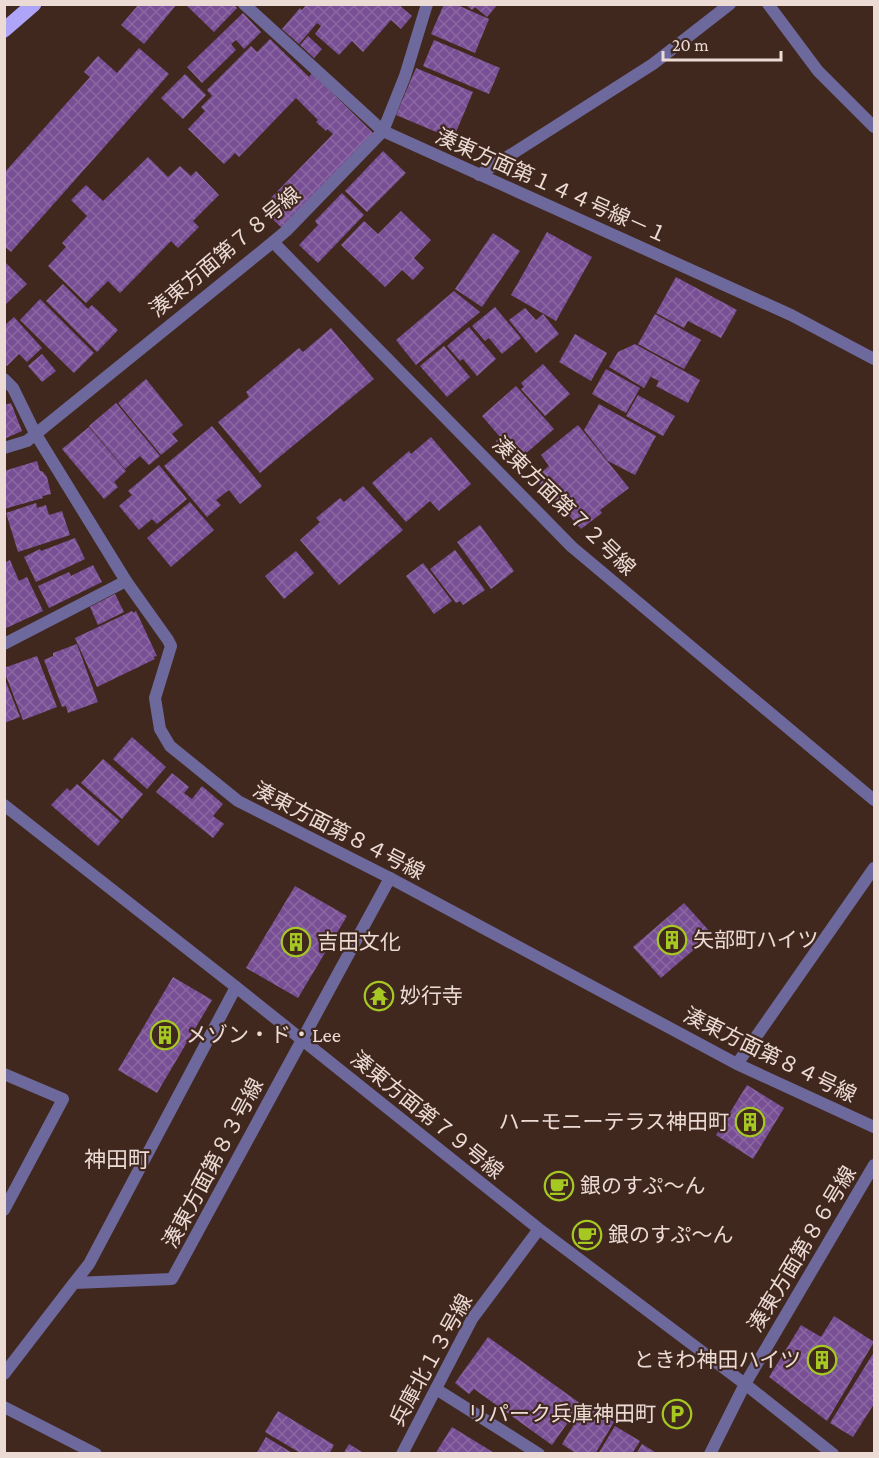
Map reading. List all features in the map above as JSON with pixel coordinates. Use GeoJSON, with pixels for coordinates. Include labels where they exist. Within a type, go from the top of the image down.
{"type":"FeatureCollection","features":[{"type":"Feature","properties":{"kind":"main road"},"geometry":{"type":"LineString","coordinates":[[4,30],[34,4]]}},
{"type":"Feature","properties":{"kind":"street","name":"湊東方面第１４４号線－１"},"geometry":{"type":"LineString","coordinates":[[244,4],[383,131],[791,315],[874,359]]}},
{"type":"Feature","properties":{"kind":"street","name":"湊東方面第７８号線"},"geometry":{"type":"LineString","coordinates":[[4,448],[27,441],[273,242],[383,131],[405,76],[427,4]]}},
{"type":"Feature","properties":{"kind":"street"},"geometry":{"type":"LineString","coordinates":[[479,175],[653,64],[730,4]]}},
{"type":"Feature","properties":{"kind":"street"},"geometry":{"type":"LineString","coordinates":[[768,4],[818,71],[874,128]]}},
{"type":"Feature","properties":{"kind":"street","name":"湊東方面第７２号線"},"geometry":{"type":"LineString","coordinates":[[273,242],[572,547],[874,800]]}},
{"type":"Feature","properties":{"kind":"street","name":"湊東方面第８４号線"},"geometry":{"type":"LineString","coordinates":[[4,379],[13,388],[35,433],[126,581],[171,646],[155,698],[160,729],[170,746],[238,801],[390,878],[737,1064],[874,1127]]}},
{"type":"Feature","properties":{"kind":"street"},"geometry":{"type":"LineString","coordinates":[[4,644],[126,581]]}},
{"type":"Feature","properties":{"kind":"street","name":"湊東方面第７９号線"},"geometry":{"type":"LineString","coordinates":[[4,805],[539,1229],[745,1384],[833,1454]]}},
{"type":"Feature","properties":{"kind":"street"},"geometry":{"type":"LineString","coordinates":[[737,1064],[874,868]]}},
{"type":"Feature","properties":{"kind":"street","name":"湊東方面第８３号線"},"geometry":{"type":"LineString","coordinates":[[74,1283],[172,1279],[390,878]]}},
{"type":"Feature","properties":{"kind":"street"},"geometry":{"type":"LineString","coordinates":[[4,1374],[89,1264],[236,987]]}},
{"type":"Feature","properties":{"kind":"street"},"geometry":{"type":"LineString","coordinates":[[4,1074],[63,1099],[4,1210]]}},
{"type":"Feature","properties":{"kind":"street","name":"湊東方面第８６号線"},"geometry":{"type":"LineString","coordinates":[[710,1454],[745,1384],[874,1165]]}},
{"type":"Feature","properties":{"kind":"street","name":"兵庫北１３号線"},"geometry":{"type":"LineString","coordinates":[[402,1454],[472,1319],[539,1229]]}},
{"type":"Feature","properties":{"kind":"street"},"geometry":{"type":"LineString","coordinates":[[436,1389],[539,1454]]}},
{"type":"Feature","properties":{"kind":"street"},"geometry":{"type":"LineString","coordinates":[[4,1407],[96,1454]]}},
{"type":"Feature","properties":{"kind":"building"},"geometry":{"type":"Polygon","coordinates":[[[139,4],[177,4],[144,44],[121,25],[139,4]]]}},
{"type":"Feature","properties":{"kind":"building"},"geometry":{"type":"Polygon","coordinates":[[[185,4],[233,4],[237,8],[214,32],[185,4]]]}},
{"type":"Feature","properties":{"kind":"building"},"geometry":{"type":"Polygon","coordinates":[[[307,4],[398,4],[412,16],[401,29],[391,20],[363,52],[352,41],[339,55],[315,34],[321,26],[317,23],[299,44],[282,29],[300,8],[302,10],[307,4]]]}},
{"type":"Feature","properties":{"kind":"building"},"geometry":{"type":"Polygon","coordinates":[[[444,4],[455,4],[489,19],[475,53],[431,34],[444,4]]]}},
{"type":"Feature","properties":{"kind":"building"},"geometry":{"type":"Polygon","coordinates":[[[465,4],[498,4],[487,17],[475,7],[472,10],[465,4]]]}},
{"type":"Feature","properties":{"kind":"building"},"geometry":{"type":"Polygon","coordinates":[[[243,13],[261,32],[244,49],[236,40],[231,44],[236,50],[202,83],[187,67],[243,13]]]}},
{"type":"Feature","properties":{"kind":"building"},"geometry":{"type":"Polygon","coordinates":[[[308,36],[322,49],[314,58],[300,45],[308,36]]]}},
{"type":"Feature","properties":{"kind":"building"},"geometry":{"type":"Polygon","coordinates":[[[270,39],[309,77],[312,73],[374,134],[282,228],[264,211],[267,208],[264,205],[333,134],[316,122],[318,120],[296,98],[239,157],[235,153],[224,164],[188,129],[205,111],[201,107],[212,96],[207,90],[251,46],[257,52],[270,39]]]}},
{"type":"Feature","properties":{"kind":"building"},"geometry":{"type":"Polygon","coordinates":[[[434,40],[500,68],[489,94],[423,66],[434,40]]]}},
{"type":"Feature","properties":{"kind":"building"},"geometry":{"type":"Polygon","coordinates":[[[139,48],[169,74],[11,252],[4,246],[4,173],[90,77],[84,72],[98,56],[117,73],[139,48]]]}},
{"type":"Feature","properties":{"kind":"building"},"geometry":{"type":"Polygon","coordinates":[[[416,68],[473,92],[453,139],[396,115],[416,68]]]}},
{"type":"Feature","properties":{"kind":"building"},"geometry":{"type":"Polygon","coordinates":[[[185,74],[206,95],[183,119],[161,98],[185,74]]]}},
{"type":"Feature","properties":{"kind":"building"},"geometry":{"type":"Polygon","coordinates":[[[383,151],[406,173],[367,212],[345,191],[383,151]]]}},
{"type":"Feature","properties":{"kind":"building"},"geometry":{"type":"Polygon","coordinates":[[[148,157],[168,177],[180,166],[191,176],[196,171],[219,195],[193,221],[199,227],[178,248],[171,241],[120,293],[108,281],[86,303],[48,266],[66,247],[62,243],[87,216],[71,200],[86,185],[103,201],[148,157]]]}},
{"type":"Feature","properties":{"kind":"building"},"geometry":{"type":"Polygon","coordinates":[[[342,193],[364,215],[318,263],[299,245],[318,225],[315,221],[342,193]]]}},
{"type":"Feature","properties":{"kind":"building"},"geometry":{"type":"Polygon","coordinates":[[[401,211],[431,240],[414,258],[424,268],[413,280],[402,270],[385,287],[341,245],[364,221],[378,234],[401,211]]]}},
{"type":"Feature","properties":{"kind":"building"},"geometry":{"type":"Polygon","coordinates":[[[547,232],[592,257],[556,321],[511,295],[547,232]]]}},
{"type":"Feature","properties":{"kind":"building"},"geometry":{"type":"Polygon","coordinates":[[[493,233],[520,251],[482,307],[455,289],[493,233]]]}},
{"type":"Feature","properties":{"kind":"building"},"geometry":{"type":"Polygon","coordinates":[[[4,261],[27,284],[4,306],[4,261]]]}},
{"type":"Feature","properties":{"kind":"building"},"geometry":{"type":"Polygon","coordinates":[[[676,277],[737,310],[721,338],[688,321],[684,328],[656,313],[676,277]]]}},
{"type":"Feature","properties":{"kind":"building"},"geometry":{"type":"Polygon","coordinates":[[[63,284],[88,309],[92,305],[118,330],[97,352],[46,301],[63,284]]]}},
{"type":"Feature","properties":{"kind":"building"},"geometry":{"type":"Polygon","coordinates":[[[454,291],[480,312],[416,365],[396,340],[454,291]]]}},
{"type":"Feature","properties":{"kind":"building"},"geometry":{"type":"Polygon","coordinates":[[[40,299],[94,353],[74,373],[20,320],[40,299]]]}},
{"type":"Feature","properties":{"kind":"building"},"geometry":{"type":"Polygon","coordinates":[[[495,307],[521,338],[502,354],[489,338],[485,341],[472,326],[495,307]]]}},
{"type":"Feature","properties":{"kind":"building"},"geometry":{"type":"Polygon","coordinates":[[[525,308],[536,320],[543,314],[559,334],[536,353],[509,320],[525,308]]]}},
{"type":"Feature","properties":{"kind":"building"},"geometry":{"type":"Polygon","coordinates":[[[655,314],[701,340],[684,369],[638,344],[655,314]]]}},
{"type":"Feature","properties":{"kind":"building"},"geometry":{"type":"Polygon","coordinates":[[[14,317],[42,348],[27,362],[19,354],[7,366],[5,364],[5,325],[14,317]]]}},
{"type":"Feature","properties":{"kind":"building"},"geometry":{"type":"Polygon","coordinates":[[[469,327],[496,359],[477,376],[463,359],[460,361],[447,346],[469,327]]]}},
{"type":"Feature","properties":{"kind":"building"},"geometry":{"type":"Polygon","coordinates":[[[331,328],[374,379],[260,473],[218,422],[249,397],[246,392],[299,348],[303,352],[331,328]]]}},
{"type":"Feature","properties":{"kind":"building"},"geometry":{"type":"Polygon","coordinates":[[[575,334],[607,353],[591,381],[559,362],[575,334]]]}},
{"type":"Feature","properties":{"kind":"building"},"geometry":{"type":"Polygon","coordinates":[[[635,344],[700,380],[688,403],[656,386],[659,381],[651,377],[655,369],[644,388],[609,367],[618,352],[635,344]]]}},
{"type":"Feature","properties":{"kind":"building"},"geometry":{"type":"Polygon","coordinates":[[[444,346],[470,377],[447,397],[420,366],[444,346]]]}},
{"type":"Feature","properties":{"kind":"building"},"geometry":{"type":"Polygon","coordinates":[[[42,354],[56,371],[42,382],[28,366],[42,354]]]}},
{"type":"Feature","properties":{"kind":"building"},"geometry":{"type":"Polygon","coordinates":[[[543,364],[570,394],[545,416],[521,389],[524,387],[521,383],[543,364]]]}},
{"type":"Feature","properties":{"kind":"building"},"geometry":{"type":"Polygon","coordinates":[[[606,369],[640,388],[626,413],[592,394],[606,369]]]}},
{"type":"Feature","properties":{"kind":"building"},"geometry":{"type":"Polygon","coordinates":[[[146,379],[183,425],[172,434],[178,441],[161,455],[118,403],[146,379]]]}},
{"type":"Feature","properties":{"kind":"building"},"geometry":{"type":"Polygon","coordinates":[[[516,386],[554,429],[515,463],[496,441],[500,437],[482,416],[516,386]]]}},
{"type":"Feature","properties":{"kind":"building"},"geometry":{"type":"Polygon","coordinates":[[[638,395],[675,416],[663,436],[626,416],[638,395]]]}},
{"type":"Feature","properties":{"kind":"building"},"geometry":{"type":"Polygon","coordinates":[[[11,403],[22,431],[4,439],[4,405],[11,403]]]}},
{"type":"Feature","properties":{"kind":"building"},"geometry":{"type":"Polygon","coordinates":[[[116,403],[160,456],[149,465],[140,456],[125,469],[89,426],[116,403]]]}},
{"type":"Feature","properties":{"kind":"building"},"geometry":{"type":"Polygon","coordinates":[[[599,404],[656,436],[635,475],[608,461],[584,430],[599,404]]]}},
{"type":"Feature","properties":{"kind":"building"},"geometry":{"type":"Polygon","coordinates":[[[578,425],[629,488],[600,510],[602,513],[581,529],[566,512],[564,514],[536,479],[549,466],[541,455],[578,425]]]}},
{"type":"Feature","properties":{"kind":"building"},"geometry":{"type":"Polygon","coordinates":[[[212,426],[262,486],[240,504],[229,490],[216,500],[221,505],[207,517],[164,466],[212,426]]]}},
{"type":"Feature","properties":{"kind":"building"},"geometry":{"type":"Polygon","coordinates":[[[89,427],[126,471],[114,482],[118,487],[104,499],[62,449],[89,427]]]}},
{"type":"Feature","properties":{"kind":"building"},"geometry":{"type":"Polygon","coordinates":[[[431,437],[471,484],[439,511],[430,501],[406,522],[372,483],[409,451],[411,454],[431,437]]]}},
{"type":"Feature","properties":{"kind":"building"},"geometry":{"type":"Polygon","coordinates":[[[37,461],[40,471],[47,477],[51,494],[4,509],[4,471],[37,461]]]}},
{"type":"Feature","properties":{"kind":"building"},"geometry":{"type":"Polygon","coordinates":[[[159,465],[187,499],[157,524],[152,519],[139,530],[119,506],[132,495],[128,491],[159,465]]]}},
{"type":"Feature","properties":{"kind":"building"},"geometry":{"type":"Polygon","coordinates":[[[363,486],[403,530],[339,585],[300,540],[320,522],[316,518],[340,498],[344,502],[363,486]]]}},
{"type":"Feature","properties":{"kind":"building"},"geometry":{"type":"Polygon","coordinates":[[[190,502],[214,530],[171,567],[147,538],[190,502]]]}},
{"type":"Feature","properties":{"kind":"building"},"geometry":{"type":"Polygon","coordinates":[[[36,503],[37,508],[46,505],[49,515],[62,511],[70,535],[18,552],[6,513],[36,503]]]}},
{"type":"Feature","properties":{"kind":"building"},"geometry":{"type":"Polygon","coordinates":[[[480,525],[514,571],[491,589],[457,542],[480,525]]]}},
{"type":"Feature","properties":{"kind":"building"},"geometry":{"type":"Polygon","coordinates":[[[75,538],[85,559],[36,582],[24,557],[40,549],[41,551],[75,538]]]}},
{"type":"Feature","properties":{"kind":"building"},"geometry":{"type":"Polygon","coordinates":[[[455,550],[485,590],[463,605],[460,601],[456,603],[430,569],[455,550]]]}},
{"type":"Feature","properties":{"kind":"building"},"geometry":{"type":"Polygon","coordinates":[[[296,551],[314,573],[284,599],[265,576],[296,551]]]}},
{"type":"Feature","properties":{"kind":"building"},"geometry":{"type":"Polygon","coordinates":[[[10,560],[19,581],[27,577],[43,611],[4,629],[4,563],[10,560]]]}},
{"type":"Feature","properties":{"kind":"building"},"geometry":{"type":"Polygon","coordinates":[[[423,563],[452,601],[434,614],[406,576],[423,563]]]}},
{"type":"Feature","properties":{"kind":"building"},"geometry":{"type":"Polygon","coordinates":[[[93,565],[102,582],[49,608],[38,586],[69,572],[71,576],[93,565]]]}},
{"type":"Feature","properties":{"kind":"building"},"geometry":{"type":"Polygon","coordinates":[[[115,594],[124,612],[98,625],[90,607],[115,594]]]}},
{"type":"Feature","properties":{"kind":"building"},"geometry":{"type":"Polygon","coordinates":[[[132,611],[133,613],[136,611],[157,656],[97,687],[75,638],[132,611]]]}},
{"type":"Feature","properties":{"kind":"building"},"geometry":{"type":"Polygon","coordinates":[[[77,644],[98,702],[68,713],[66,706],[62,707],[44,660],[53,656],[53,653],[77,644]]]}},
{"type":"Feature","properties":{"kind":"building"},"geometry":{"type":"Polygon","coordinates":[[[37,656],[57,707],[23,720],[4,668],[37,656]]]}},
{"type":"Feature","properties":{"kind":"building"},"geometry":{"type":"Polygon","coordinates":[[[4,677],[20,717],[4,723],[4,677]]]}},
{"type":"Feature","properties":{"kind":"building"},"geometry":{"type":"Polygon","coordinates":[[[132,737],[166,767],[147,789],[113,759],[132,737]]]}},
{"type":"Feature","properties":{"kind":"building"},"geometry":{"type":"Polygon","coordinates":[[[103,759],[143,794],[122,819],[81,783],[103,759]]]}},
{"type":"Feature","properties":{"kind":"building"},"geometry":{"type":"Polygon","coordinates":[[[172,773],[189,787],[184,793],[192,799],[202,786],[223,804],[213,816],[224,824],[213,838],[156,792],[172,773]]]}},
{"type":"Feature","properties":{"kind":"building"},"geometry":{"type":"Polygon","coordinates":[[[77,784],[120,821],[98,846],[51,805],[67,788],[70,791],[77,784]]]}},
{"type":"Feature","properties":{"kind":"building","name":"吉田文化"},"geometry":{"type":"Polygon","coordinates":[[[295,886],[347,916],[298,998],[246,968],[295,886]]]}},
{"type":"Feature","properties":{"kind":"building","name":"矢部町ハイツ"},"geometry":{"type":"Polygon","coordinates":[[[684,903],[712,934],[661,978],[633,947],[684,903]]]}},
{"type":"Feature","properties":{"kind":"building","name":"メゾン・ド・Lee"},"geometry":{"type":"Polygon","coordinates":[[[173,977],[212,1000],[157,1093],[118,1070],[173,977]]]}},
{"type":"Feature","properties":{"kind":"building","name":"ハーモニーテラス神田町"},"geometry":{"type":"Polygon","coordinates":[[[747,1085],[784,1108],[753,1159],[716,1135],[747,1085]]]}},
{"type":"Feature","properties":{"kind":"building","name":"ときわ神田ハイツ"},"geometry":{"type":"Polygon","coordinates":[[[834,1316],[874,1342],[827,1421],[769,1377],[801,1325],[821,1337],[834,1316]]]}},
{"type":"Feature","properties":{"kind":"building"},"geometry":{"type":"Polygon","coordinates":[[[488,1337],[581,1404],[552,1445],[474,1389],[469,1394],[455,1383],[488,1337]]]}},
{"type":"Feature","properties":{"kind":"building"},"geometry":{"type":"Polygon","coordinates":[[[874,1352],[874,1404],[853,1437],[830,1423],[874,1352]]]}},
{"type":"Feature","properties":{"kind":"building"},"geometry":{"type":"Polygon","coordinates":[[[586,1405],[614,1422],[595,1454],[577,1454],[562,1444],[586,1405]]]}},
{"type":"Feature","properties":{"kind":"building"},"geometry":{"type":"Polygon","coordinates":[[[278,1411],[334,1445],[329,1454],[302,1454],[265,1432],[278,1411]]]}},
{"type":"Feature","properties":{"kind":"building"},"geometry":{"type":"Polygon","coordinates":[[[615,1426],[640,1441],[632,1454],[598,1454],[615,1426]]]}},
{"type":"Feature","properties":{"kind":"building"},"geometry":{"type":"Polygon","coordinates":[[[452,1427],[496,1454],[435,1454],[452,1427]]]}},
{"type":"Feature","properties":{"kind":"building"},"geometry":{"type":"Polygon","coordinates":[[[266,1437],[294,1454],[256,1454],[266,1437]]]}},
{"type":"Feature","properties":{"kind":"building"},"geometry":{"type":"Polygon","coordinates":[[[349,1444],[365,1454],[343,1454],[349,1444]]]}},
{"type":"Feature","properties":{"kind":"building"},"geometry":{"type":"Polygon","coordinates":[[[642,1444],[658,1454],[636,1454],[642,1444]]]}},
{"type":"Feature","properties":{"kind":"place","name":"矢部町ハイツ"},"geometry":{"type":"Point","coordinates":[672,940]}},
{"type":"Feature","properties":{"kind":"place","name":"吉田文化"},"geometry":{"type":"Point","coordinates":[296,942]}},
{"type":"Feature","properties":{"kind":"place","name":"妙行寺"},"geometry":{"type":"Point","coordinates":[379,996]}},
{"type":"Feature","properties":{"kind":"place","name":"メゾン・ド・Lee"},"geometry":{"type":"Point","coordinates":[165,1035]}},
{"type":"Feature","properties":{"kind":"place","name":"ハーモニーテラス神田町"},"geometry":{"type":"Point","coordinates":[750,1122]}},
{"type":"Feature","properties":{"kind":"place","name":"銀のすぷ～ん"},"geometry":{"type":"Point","coordinates":[559,1186]}},
{"type":"Feature","properties":{"kind":"place","name":"銀のすぷ〜ん"},"geometry":{"type":"Point","coordinates":[587,1235]}},
{"type":"Feature","properties":{"kind":"place","name":"ときわ神田ハイツ"},"geometry":{"type":"Point","coordinates":[822,1360]}},
{"type":"Feature","properties":{"kind":"place","name":"リパーク兵庫神田町"},"geometry":{"type":"Point","coordinates":[677,1414]}},
{"type":"Feature","properties":{"kind":"district","name":"神田町"},"geometry":{"type":"Point","coordinates":[117,1159]}}]}
